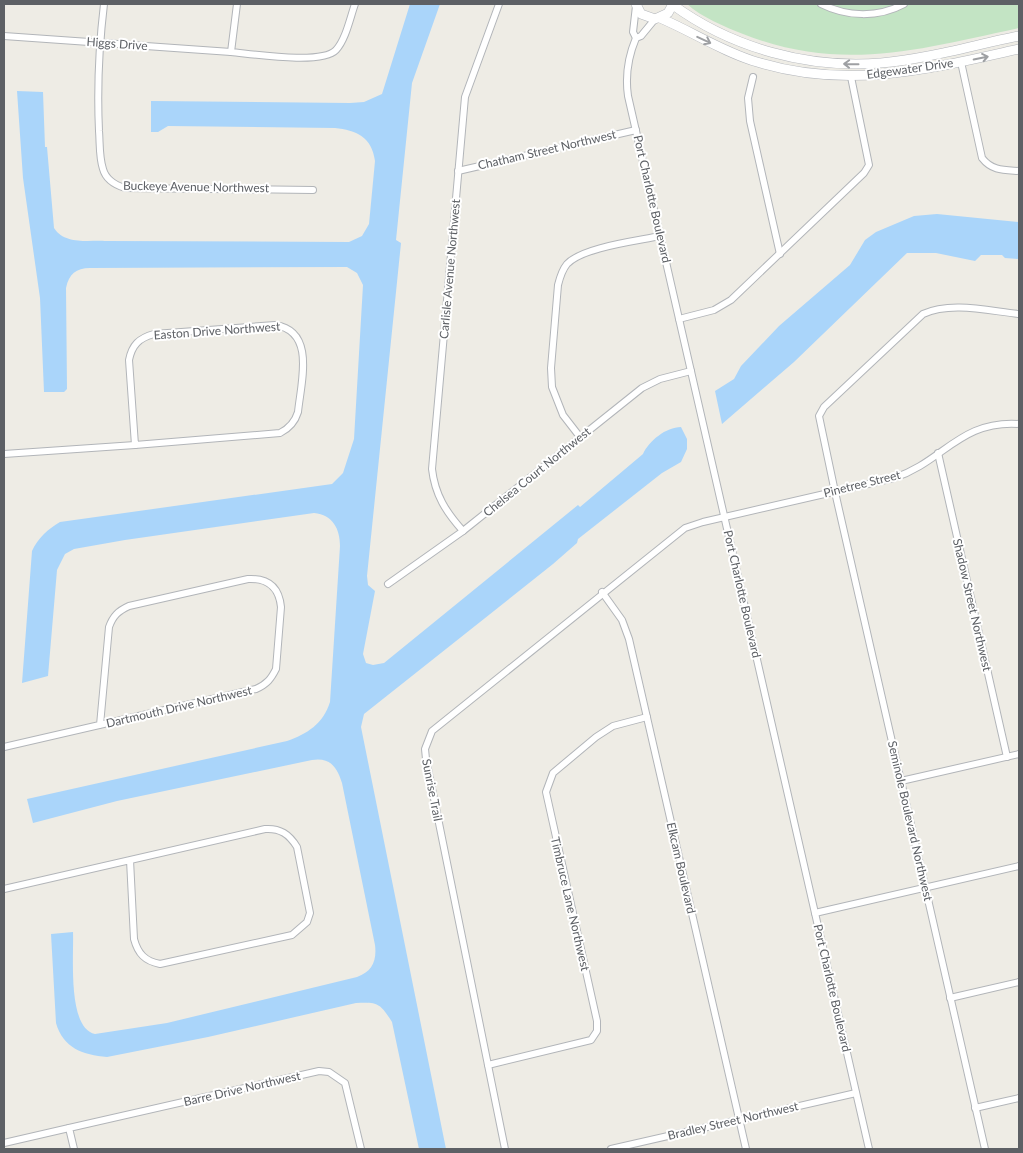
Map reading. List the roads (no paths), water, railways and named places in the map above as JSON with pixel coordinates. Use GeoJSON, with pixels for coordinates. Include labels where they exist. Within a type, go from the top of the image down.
{"type":"FeatureCollection","features":[{"type":"Feature","properties":{"kind":"street","name":"Buckeye Avenue Northwest"},"geometry":{"type":"LineString","coordinates":[[104,4],[100,43],[98,113],[100,151],[103,170],[108,179],[116,185],[125,188],[312,190]]}},
{"type":"Feature","properties":{"kind":"street"},"geometry":{"type":"LineString","coordinates":[[231,52],[237,4]]}},
{"type":"Feature","properties":{"kind":"street","name":"Higgs Drive"},"geometry":{"type":"LineString","coordinates":[[4,36],[318,58],[327,56],[336,50],[341,42],[355,4]]}},
{"type":"Feature","properties":{"kind":"street","name":"Carlisle Avenue Northwest"},"geometry":{"type":"LineString","coordinates":[[462,532],[441,504],[436,493],[432,469],[465,97],[500,4]]}},
{"type":"Feature","properties":{"kind":"street"},"geometry":{"type":"LineString","coordinates":[[658,19],[668,13],[673,4]]}},
{"type":"Feature","properties":{"kind":"street","name":"Edgewater Drive"},"geometry":{"type":"LineString","coordinates":[[673,4],[688,16],[747,45],[811,61],[882,63],[1019,36]]}},
{"type":"Feature","properties":{"kind":"street"},"geometry":{"type":"LineString","coordinates":[[820,4],[834,10],[868,15],[889,11],[904,4]]}},
{"type":"Feature","properties":{"kind":"street","name":"Edgewater Drive"},"geometry":{"type":"LineString","coordinates":[[636,5],[645,17],[658,19],[734,54],[758,62],[813,75],[851,77],[908,72],[1019,49]]}},
{"type":"Feature","properties":{"kind":"street","name":"Port Charlotte Boulevard"},"geometry":{"type":"LineString","coordinates":[[636,5],[633,32],[636,38]]}},
{"type":"Feature","properties":{"kind":"street","name":"Port Charlotte Boulevard"},"geometry":{"type":"LineString","coordinates":[[658,19],[641,36],[636,38],[629,57],[626,76],[636,130],[869,1149]]}},
{"type":"Feature","properties":{"kind":"street"},"geometry":{"type":"LineString","coordinates":[[961,62],[982,158],[988,166],[998,170],[1019,171]]}},
{"type":"Feature","properties":{"kind":"street"},"geometry":{"type":"LineString","coordinates":[[753,77],[748,98],[750,121],[780,254]]}},
{"type":"Feature","properties":{"kind":"street"},"geometry":{"type":"LineString","coordinates":[[679,319],[723,306],[864,173],[869,165],[851,77]]}},
{"type":"Feature","properties":{"kind":"street","name":"Chatham Street Northwest"},"geometry":{"type":"LineString","coordinates":[[458,170],[636,130]]}},
{"type":"Feature","properties":{"kind":"street"},"geometry":{"type":"LineString","coordinates":[[580,437],[558,406],[551,377],[558,285],[562,272],[567,264],[583,253],[660,236]]}},
{"type":"Feature","properties":{"kind":"street","name":"Seminole Boulevard Northwest"},"geometry":{"type":"LineString","coordinates":[[985,1149],[834,492],[820,416],[832,401],[923,314],[932,310],[952,308],[1019,314]]}},
{"type":"Feature","properties":{"kind":"street","name":"Easton Drive Northwest"},"geometry":{"type":"LineString","coordinates":[[4,454],[134,445],[280,433],[289,429],[295,421],[298,412],[303,348],[300,339],[294,331],[285,326],[275,325],[144,336],[136,342],[131,350],[129,360],[134,445]]}},
{"type":"Feature","properties":{"kind":"street","name":"Chelsea Court Northwest"},"geometry":{"type":"LineString","coordinates":[[388,584],[462,532],[642,388],[660,379],[691,371]]}},
{"type":"Feature","properties":{"kind":"street","name":"Pinetree Street"},"geometry":{"type":"LineString","coordinates":[[724,517],[904,475],[921,466],[959,438],[975,430],[1003,424],[1019,424]]}},
{"type":"Feature","properties":{"kind":"street","name":"Shadow Street Northwest"},"geometry":{"type":"LineString","coordinates":[[938,453],[1007,757]]}},
{"type":"Feature","properties":{"kind":"street","name":"Sunrise Trail"},"geometry":{"type":"LineString","coordinates":[[505,1149],[426,759],[427,739],[438,723],[680,531],[694,524],[724,517]]}},
{"type":"Feature","properties":{"kind":"street","name":"Dartmouth Drive Northwest"},"geometry":{"type":"LineString","coordinates":[[4,747],[100,725],[256,689],[265,685],[272,678],[276,668],[282,607],[275,588],[268,582],[258,578],[248,579],[129,606],[120,610],[113,618],[109,627],[100,725]]}},
{"type":"Feature","properties":{"kind":"street","name":"Elkcam Boulevard"},"geometry":{"type":"LineString","coordinates":[[602,592],[617,612],[626,630],[746,1149]]}},
{"type":"Feature","properties":{"kind":"street","name":"Timbruce Lane Northwest"},"geometry":{"type":"LineString","coordinates":[[488,1065],[591,1040],[596,1031],[597,1022],[546,792],[553,773],[596,737],[618,724],[647,717]]}},
{"type":"Feature","properties":{"kind":"street"},"geometry":{"type":"LineString","coordinates":[[901,781],[1019,754]]}},
{"type":"Feature","properties":{"kind":"street"},"geometry":{"type":"LineString","coordinates":[[4,889],[130,860],[274,829],[284,832],[292,838],[297,847],[310,913],[307,922],[292,935],[160,964],[150,962],[142,957],[136,949],[134,939],[130,860]]}},
{"type":"Feature","properties":{"kind":"street"},"geometry":{"type":"LineString","coordinates":[[815,913],[1019,866]]}},
{"type":"Feature","properties":{"kind":"street"},"geometry":{"type":"LineString","coordinates":[[950,998],[1019,982]]}},
{"type":"Feature","properties":{"kind":"street","name":"Barre Drive Northwest"},"geometry":{"type":"LineString","coordinates":[[4,1142],[319,1071],[329,1072],[345,1083],[361,1149]]}},
{"type":"Feature","properties":{"kind":"street","name":"Bradley Street Northwest"},"geometry":{"type":"LineString","coordinates":[[611,1149],[626,1148],[856,1093]]}},
{"type":"Feature","properties":{"kind":"street"},"geometry":{"type":"LineString","coordinates":[[975,1108],[1019,1098]]}},
{"type":"Feature","properties":{"kind":"street"},"geometry":{"type":"LineString","coordinates":[[69,1128],[74,1149]]}},
{"type":"Feature","properties":{"kind":"water"},"geometry":{"type":"Polygon","coordinates":[[[410,4],[440,4],[412,83],[396,240],[401,243],[367,576],[368,585],[375,591],[363,654],[366,663],[373,665],[384,663],[578,505],[580,507],[643,454],[649,444],[664,432],[681,427],[687,439],[687,449],[681,462],[662,473],[578,539],[577,543],[553,564],[364,714],[361,727],[446,1149],[419,1149],[392,1022],[378,1005],[356,1003],[208,1037],[107,1057],[75,1049],[64,1039],[56,1023],[51,934],[73,932],[73,973],[76,1005],[80,1019],[86,1029],[95,1034],[167,1023],[357,977],[370,969],[374,961],[375,945],[342,783],[338,772],[332,764],[324,760],[312,760],[117,801],[33,823],[27,799],[287,741],[308,731],[319,722],[330,702],[340,546],[339,534],[331,520],[321,514],[314,513],[74,549],[65,554],[57,570],[48,676],[22,683],[32,551],[40,538],[60,522],[332,484],[343,473],[354,439],[363,285],[357,273],[347,267],[81,269],[71,276],[66,288],[67,389],[64,392],[44,392],[40,298],[23,178],[17,91],[43,92],[45,147],[47,147],[54,228],[64,237],[84,241],[349,242],[362,236],[369,224],[375,161],[370,146],[362,136],[335,128],[168,126],[158,132],[151,132],[151,101],[364,102],[382,94],[410,4]]]}},
{"type":"Feature","properties":{"kind":"water"},"geometry":{"type":"Polygon","coordinates":[[[937,214],[1019,222],[1019,259],[1005,258],[1002,255],[981,255],[975,261],[936,253],[907,253],[794,362],[722,424],[715,391],[734,379],[741,366],[779,326],[850,265],[865,240],[876,232],[914,216],[937,214]]]}}]}
